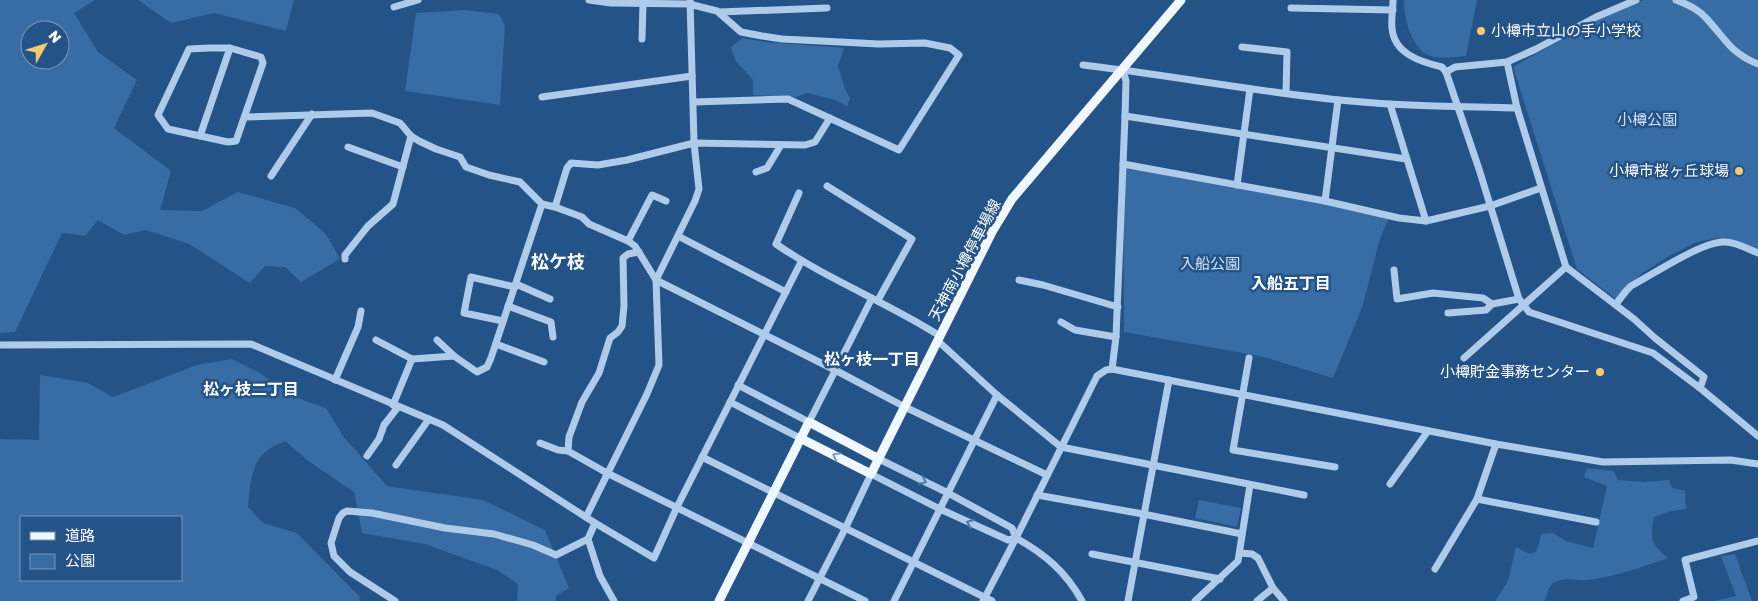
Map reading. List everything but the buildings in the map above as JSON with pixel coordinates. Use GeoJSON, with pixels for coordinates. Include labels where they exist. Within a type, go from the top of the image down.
{"type":"FeatureCollection","features":[{"type":"Feature","properties":{"kind":"main road","name":"天神南小樽停車場線"},"geometry":{"type":"LineString","coordinates":[[871,474],[992,232],[1012,200],[1181,0]]}},
{"type":"Feature","properties":{"kind":"main road"},"geometry":{"type":"LineString","coordinates":[[718,601],[809,422],[879,459]]}},
{"type":"Feature","properties":{"kind":"main road"},"geometry":{"type":"LineString","coordinates":[[800,438],[871,474]]}},
{"type":"Feature","properties":{"kind":"street"},"geometry":{"type":"LineString","coordinates":[[394,7],[418,0]]}},
{"type":"Feature","properties":{"kind":"street"},"geometry":{"type":"LineString","coordinates":[[589,0],[643,4],[689,2],[719,12],[827,8]]}},
{"type":"Feature","properties":{"kind":"street"},"geometry":{"type":"LineString","coordinates":[[1393,0],[1392,30],[1401,48],[1420,62],[1442,67],[1446,72],[1519,299],[1529,312],[1653,353],[1700,388],[1758,436]]}},
{"type":"Feature","properties":{"kind":"street"},"geometry":{"type":"LineString","coordinates":[[1446,72],[1455,67],[1507,62],[1596,17],[1636,0]]}},
{"type":"Feature","properties":{"kind":"street"},"geometry":{"type":"LineString","coordinates":[[1676,0],[1691,6],[1706,18],[1733,50],[1758,64]]}},
{"type":"Feature","properties":{"kind":"street"},"geometry":{"type":"LineString","coordinates":[[586,517],[647,394],[659,365],[656,280],[699,189],[694,143],[689,2]]}},
{"type":"Feature","properties":{"kind":"street"},"geometry":{"type":"LineString","coordinates":[[642,39],[643,4]]}},
{"type":"Feature","properties":{"kind":"street"},"geometry":{"type":"LineString","coordinates":[[1291,8],[1393,10]]}},
{"type":"Feature","properties":{"kind":"street"},"geometry":{"type":"LineString","coordinates":[[694,102],[788,99],[900,150],[959,54],[950,48],[925,43],[879,44],[782,39],[762,36],[741,32],[719,12]]}},
{"type":"Feature","properties":{"kind":"street"},"geometry":{"type":"LineString","coordinates":[[1242,47],[1287,52],[1286,94]]}},
{"type":"Feature","properties":{"kind":"street"},"geometry":{"type":"LineString","coordinates":[[200,136],[230,48]]}},
{"type":"Feature","properties":{"kind":"street"},"geometry":{"type":"LineString","coordinates":[[230,48],[261,57],[262,62],[245,117],[236,141],[228,142],[168,129],[158,115],[189,49],[230,48]]}},
{"type":"Feature","properties":{"kind":"street"},"geometry":{"type":"LineString","coordinates":[[1507,62],[1517,108],[1566,267],[1634,318],[1655,338],[1704,378],[1700,388]]}},
{"type":"Feature","properties":{"kind":"street"},"geometry":{"type":"LineString","coordinates":[[1083,65],[1338,100],[1390,104],[1517,108]]}},
{"type":"Feature","properties":{"kind":"street"},"geometry":{"type":"LineString","coordinates":[[1112,369],[1118,307],[1126,81],[1123,70]]}},
{"type":"Feature","properties":{"kind":"street"},"geometry":{"type":"LineString","coordinates":[[542,97],[692,76]]}},
{"type":"Feature","properties":{"kind":"street"},"geometry":{"type":"LineString","coordinates":[[1237,185],[1250,89]]}},
{"type":"Feature","properties":{"kind":"street"},"geometry":{"type":"LineString","coordinates":[[1325,201],[1338,100]]}},
{"type":"Feature","properties":{"kind":"street"},"geometry":{"type":"LineString","coordinates":[[1390,104],[1426,221]]}},
{"type":"Feature","properties":{"kind":"street"},"geometry":{"type":"LineString","coordinates":[[245,117],[372,113],[400,123],[411,136],[436,150],[460,157],[466,167],[489,175],[520,182],[542,204],[582,217],[589,224],[628,241],[635,246],[656,280],[1047,476]]}},
{"type":"Feature","properties":{"kind":"street"},"geometry":{"type":"LineString","coordinates":[[271,176],[312,114]]}},
{"type":"Feature","properties":{"kind":"street"},"geometry":{"type":"LineString","coordinates":[[1125,116],[1406,158]]}},
{"type":"Feature","properties":{"kind":"street"},"geometry":{"type":"LineString","coordinates":[[555,207],[567,168],[571,162],[598,165],[627,160],[694,143],[806,145],[815,142],[830,118]]}},
{"type":"Feature","properties":{"kind":"street"},"geometry":{"type":"LineString","coordinates":[[345,259],[345,255],[368,226],[393,204],[411,136]]}},
{"type":"Feature","properties":{"kind":"street"},"geometry":{"type":"LineString","coordinates":[[756,172],[767,168],[781,145]]}},
{"type":"Feature","properties":{"kind":"street"},"geometry":{"type":"LineString","coordinates":[[348,146],[403,166]]}},
{"type":"Feature","properties":{"kind":"street"},"geometry":{"type":"LineString","coordinates":[[1123,164],[1325,201],[1399,218],[1426,221],[1490,206],[1541,188]]}},
{"type":"Feature","properties":{"kind":"street"},"geometry":{"type":"LineString","coordinates":[[738,385],[809,422],[835,370],[912,239],[827,186]]}},
{"type":"Feature","properties":{"kind":"street"},"geometry":{"type":"LineString","coordinates":[[798,193],[776,244],[801,262],[912,317],[939,338],[997,395],[1061,447],[1304,495]]}},
{"type":"Feature","properties":{"kind":"street"},"geometry":{"type":"LineString","coordinates":[[628,241],[652,195],[666,201]]}},
{"type":"Feature","properties":{"kind":"street"},"geometry":{"type":"LineString","coordinates":[[437,340],[454,356],[477,372],[486,367],[496,344],[542,204]]}},
{"type":"Feature","properties":{"kind":"street"},"geometry":{"type":"LineString","coordinates":[[678,236],[786,292]]}},
{"type":"Feature","properties":{"kind":"street"},"geometry":{"type":"LineString","coordinates":[[1616,304],[1631,286],[1699,248],[1714,242],[1727,241],[1758,253]]}},
{"type":"Feature","properties":{"kind":"street"},"geometry":{"type":"LineString","coordinates":[[568,452],[569,437],[582,402],[599,373],[610,338],[622,326],[624,258],[628,254],[639,252]]}},
{"type":"Feature","properties":{"kind":"street"},"geometry":{"type":"LineString","coordinates":[[0,345],[251,344],[443,425],[595,523],[654,558],[677,507],[801,262]]}},
{"type":"Feature","properties":{"kind":"street"},"geometry":{"type":"LineString","coordinates":[[1464,358],[1566,267]]}},
{"type":"Feature","properties":{"kind":"street"},"geometry":{"type":"LineString","coordinates":[[1394,270],[1397,299],[1434,293],[1483,298],[1492,304]]}},
{"type":"Feature","properties":{"kind":"street"},"geometry":{"type":"LineString","coordinates":[[503,321],[464,313],[471,277],[515,285],[550,299]]}},
{"type":"Feature","properties":{"kind":"street"},"geometry":{"type":"LineString","coordinates":[[1019,280],[1118,307]]}},
{"type":"Feature","properties":{"kind":"street"},"geometry":{"type":"LineString","coordinates":[[1448,313],[1486,310],[1492,304],[1519,299]]}},
{"type":"Feature","properties":{"kind":"street"},"geometry":{"type":"LineString","coordinates":[[508,306],[551,322],[553,337]]}},
{"type":"Feature","properties":{"kind":"street"},"geometry":{"type":"LineString","coordinates":[[335,380],[358,327],[361,311]]}},
{"type":"Feature","properties":{"kind":"street"},"geometry":{"type":"LineString","coordinates":[[1061,322],[1075,330],[1116,337]]}},
{"type":"Feature","properties":{"kind":"street"},"geometry":{"type":"LineString","coordinates":[[376,340],[412,359],[454,356]]}},
{"type":"Feature","properties":{"kind":"street"},"geometry":{"type":"LineString","coordinates":[[496,344],[544,362]]}},
{"type":"Feature","properties":{"kind":"street"},"geometry":{"type":"LineString","coordinates":[[1249,358],[1233,450],[1335,467]]}},
{"type":"Feature","properties":{"kind":"street"},"geometry":{"type":"LineString","coordinates":[[367,456],[396,406],[412,359]]}},
{"type":"Feature","properties":{"kind":"street"},"geometry":{"type":"LineString","coordinates":[[702,457],[987,600],[1097,376],[1106,370],[1112,369],[1496,444],[1603,462],[1731,460],[1758,464]]}},
{"type":"Feature","properties":{"kind":"street"},"geometry":{"type":"LineString","coordinates":[[1128,601],[1169,380]]}},
{"type":"Feature","properties":{"kind":"street"},"geometry":{"type":"LineString","coordinates":[[894,601],[997,395]]}},
{"type":"Feature","properties":{"kind":"street"},"geometry":{"type":"LineString","coordinates":[[730,402],[800,438]]}},
{"type":"Feature","properties":{"kind":"street"},"geometry":{"type":"LineString","coordinates":[[396,465],[429,419]]}},
{"type":"Feature","properties":{"kind":"street"},"geometry":{"type":"LineString","coordinates":[[1390,484],[1428,430]]}},
{"type":"Feature","properties":{"kind":"street"},"geometry":{"type":"LineString","coordinates":[[540,443],[568,452],[866,601]]}},
{"type":"Feature","properties":{"kind":"street"},"geometry":{"type":"LineString","coordinates":[[1435,569],[1477,499],[1496,444]]}},
{"type":"Feature","properties":{"kind":"street"},"geometry":{"type":"LineString","coordinates":[[879,459],[948,493],[1012,528],[1016,538],[1055,564],[1074,586],[1082,601]]}},
{"type":"Feature","properties":{"kind":"street"},"geometry":{"type":"LineString","coordinates":[[808,601],[871,474],[940,509],[1008,540],[1016,538]]}},
{"type":"Feature","properties":{"kind":"street"},"geometry":{"type":"LineString","coordinates":[[1195,601],[1238,561],[1250,485]]}},
{"type":"Feature","properties":{"kind":"street"},"geometry":{"type":"LineString","coordinates":[[1037,495],[1242,534]]}},
{"type":"Feature","properties":{"kind":"street"},"geometry":{"type":"LineString","coordinates":[[1477,499],[1596,522]]}},
{"type":"Feature","properties":{"kind":"street"},"geometry":{"type":"LineString","coordinates":[[395,601],[350,572],[334,556],[331,542],[339,518],[343,513],[347,511],[372,513],[445,528],[494,534],[533,545],[556,555],[588,540]]}},
{"type":"Feature","properties":{"kind":"street"},"geometry":{"type":"LineString","coordinates":[[595,523],[588,540],[600,576],[614,601]]}},
{"type":"Feature","properties":{"kind":"street"},"geometry":{"type":"LineString","coordinates":[[1683,601],[1694,597],[1684,560],[1758,541]]}},
{"type":"Feature","properties":{"kind":"street"},"geometry":{"type":"LineString","coordinates":[[1092,554],[1220,579]]}},
{"type":"Feature","properties":{"kind":"street"},"geometry":{"type":"LineString","coordinates":[[1240,554],[1252,554],[1258,558],[1273,588],[1284,601]]}},
{"type":"Feature","properties":{"kind":"street"},"geometry":{"type":"LineString","coordinates":[[1257,601],[1273,588]]}},
{"type":"Feature","properties":{"kind":"green space"},"geometry":{"type":"Polygon","coordinates":[[[0,0],[95,0],[74,13],[98,52],[137,80],[114,128],[171,171],[160,210],[202,211],[238,192],[295,208],[326,234],[340,259],[301,282],[285,267],[265,266],[250,283],[189,244],[146,230],[124,235],[98,220],[85,236],[62,233],[15,332],[0,333],[0,0]]]}},
{"type":"Feature","properties":{"kind":"green space"},"geometry":{"type":"Polygon","coordinates":[[[138,0],[294,0],[286,31],[214,13],[171,23],[138,0]]]}},
{"type":"Feature","properties":{"kind":"green space"},"geometry":{"type":"Polygon","coordinates":[[[1404,0],[1477,0],[1466,56],[1435,57],[1421,50],[1409,30],[1404,0]]]}},
{"type":"Feature","properties":{"kind":"green space","name":"小樽公園"},"geometry":{"type":"Polygon","coordinates":[[[1643,0],[1758,0],[1758,251],[1717,238],[1694,243],[1641,274],[1617,300],[1577,269],[1513,67],[1585,26],[1643,0]]]}},
{"type":"Feature","properties":{"kind":"green space"},"geometry":{"type":"Polygon","coordinates":[[[464,10],[499,14],[505,26],[500,105],[405,91],[416,13],[464,10]]]}},
{"type":"Feature","properties":{"kind":"green space"},"geometry":{"type":"Polygon","coordinates":[[[743,38],[765,42],[844,48],[838,66],[845,89],[850,98],[847,106],[835,100],[808,93],[796,97],[753,95],[753,80],[735,60],[731,47],[743,38]]]}},
{"type":"Feature","properties":{"kind":"green space","name":"入船公園"},"geometry":{"type":"Polygon","coordinates":[[[1123,164],[1390,215],[1380,239],[1362,308],[1333,378],[1260,356],[1124,332],[1123,164]]]}},
{"type":"Feature","properties":{"kind":"green space"},"geometry":{"type":"Polygon","coordinates":[[[232,359],[260,373],[292,396],[326,408],[343,436],[387,486],[483,500],[545,530],[569,588],[556,596],[556,601],[517,601],[518,584],[497,570],[425,544],[362,533],[354,492],[307,460],[285,441],[266,451],[259,459],[253,471],[248,507],[263,523],[297,533],[360,597],[359,601],[0,601],[0,439],[39,440],[40,375],[88,383],[113,397],[197,365],[232,359]]]}},
{"type":"Feature","properties":{"kind":"green space"},"geometry":{"type":"Polygon","coordinates":[[[1587,468],[1614,471],[1618,480],[1644,482],[1669,480],[1672,488],[1685,491],[1686,509],[1654,517],[1653,540],[1668,558],[1608,577],[1557,581],[1550,587],[1545,601],[1495,601],[1508,581],[1516,547],[1530,554],[1537,551],[1541,534],[1553,533],[1566,541],[1593,548],[1607,486],[1584,477],[1587,468]]]}},
{"type":"Feature","properties":{"kind":"green space"},"geometry":{"type":"Polygon","coordinates":[[[1199,500],[1241,508],[1237,527],[1195,518],[1199,500]]]}},
{"type":"Feature","properties":{"kind":"green space"},"geometry":{"type":"Polygon","coordinates":[[[1735,554],[1752,601],[1714,601],[1736,596],[1721,556],[1735,554]]]}},
{"type":"Feature","properties":{"kind":"place","name":"小樽市立山の手小学校"},"geometry":{"type":"Point","coordinates":[1481,31]}},
{"type":"Feature","properties":{"kind":"place","name":"小樽市桜ヶ丘球場"},"geometry":{"type":"Point","coordinates":[1739,171]}},
{"type":"Feature","properties":{"kind":"place","name":"小樽貯金事務センター"},"geometry":{"type":"Point","coordinates":[1600,372]}},
{"type":"Feature","properties":{"kind":"district","name":"松ケ枝"},"geometry":{"type":"Point","coordinates":[558,262]}},
{"type":"Feature","properties":{"kind":"district","name":"入船五丁目"},"geometry":{"type":"Point","coordinates":[1291,283]}},
{"type":"Feature","properties":{"kind":"district","name":"松ヶ枝一丁目"},"geometry":{"type":"Point","coordinates":[872,359]}},
{"type":"Feature","properties":{"kind":"district","name":"松ヶ枝二丁目"},"geometry":{"type":"Point","coordinates":[251,389]}}]}
